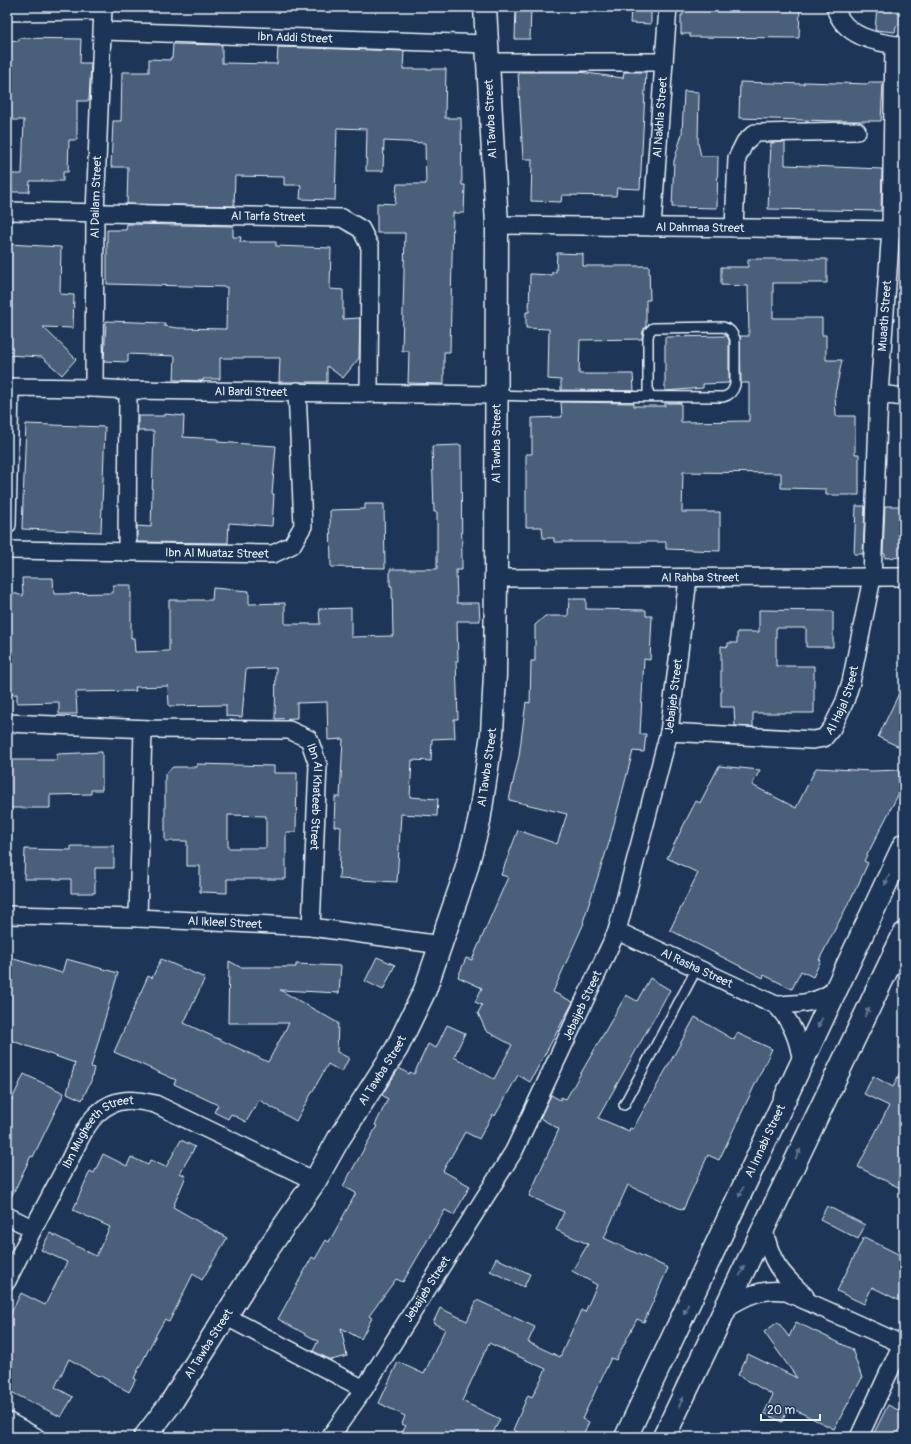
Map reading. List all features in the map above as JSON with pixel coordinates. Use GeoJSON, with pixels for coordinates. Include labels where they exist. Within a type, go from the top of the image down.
{"type":"FeatureCollection","features":[{"type":"Feature","properties":{"kind":"street","name":"Al Tawba Street"},"geometry":{"type":"LineString","coordinates":[[145,1437],[172,1403],[266,1252],[315,1181],[338,1140],[397,1048],[426,990],[464,877],[479,822],[485,790],[492,734],[495,674],[496,578],[495,395],[497,225],[488,53],[484,7]]}},
{"type":"Feature","properties":{"kind":"street","name":"Al Nakhla Street"},"geometry":{"type":"LineString","coordinates":[[652,227],[668,7]]}},
{"type":"Feature","properties":{"kind":"street"},"geometry":{"type":"LineString","coordinates":[[836,7],[837,15],[847,27],[861,37],[901,42]]}},
{"type":"Feature","properties":{"kind":"street"},"geometry":{"type":"LineString","coordinates":[[7,12],[103,9]]}},
{"type":"Feature","properties":{"kind":"street","name":"Al Dailam Street"},"geometry":{"type":"LineString","coordinates":[[94,388],[95,214],[103,9]]}},
{"type":"Feature","properties":{"kind":"street","name":"Ibn Addi Street"},"geometry":{"type":"LineString","coordinates":[[103,31],[664,62]]}},
{"type":"Feature","properties":{"kind":"street","name":"Muaath Street"},"geometry":{"type":"LineString","coordinates":[[872,578],[879,394],[898,229],[901,42]]}},
{"type":"Feature","properties":{"kind":"street"},"geometry":{"type":"LineString","coordinates":[[734,228],[737,158],[745,142],[755,133],[857,131]]}},
{"type":"Feature","properties":{"kind":"street","name":"Al Tarfa Street"},"geometry":{"type":"LineString","coordinates":[[7,212],[342,218],[361,229],[370,247],[370,392]]}},
{"type":"Feature","properties":{"kind":"street","name":"Al Dahmaa Street"},"geometry":{"type":"LineString","coordinates":[[497,225],[898,229]]}},
{"type":"Feature","properties":{"kind":"street"},"geometry":{"type":"LineString","coordinates":[[7,525],[8,387]]}},
{"type":"Feature","properties":{"kind":"street","name":"Al Bardi Street"},"geometry":{"type":"LineString","coordinates":[[8,387],[495,395]]}},
{"type":"Feature","properties":{"kind":"street"},"geometry":{"type":"LineString","coordinates":[[127,553],[128,390]]}},
{"type":"Feature","properties":{"kind":"street","name":"Ibn Al Muataz Street"},"geometry":{"type":"LineString","coordinates":[[7,550],[272,554],[292,545],[303,526],[297,391]]}},
{"type":"Feature","properties":{"kind":"street"},"geometry":{"type":"LineString","coordinates":[[879,394],[904,397]]}},
{"type":"Feature","properties":{"kind":"street","name":"Al Rahba Street"},"geometry":{"type":"LineString","coordinates":[[496,578],[904,577]]}},
{"type":"Feature","properties":{"kind":"street","name":"Jebaijeb Street"},"geometry":{"type":"LineString","coordinates":[[330,1437],[364,1388],[514,1151],[617,931],[669,732],[688,578]]}},
{"type":"Feature","properties":{"kind":"street","name":"Al Hajal Street"},"geometry":{"type":"LineString","coordinates":[[669,732],[813,740],[824,738],[832,728],[845,701],[851,682],[872,578]]}},
{"type":"Feature","properties":{"kind":"street","name":"Ibn Al Khateeb Street"},"geometry":{"type":"LineString","coordinates":[[7,723],[143,729],[289,730],[309,739],[318,765],[312,927]]}},
{"type":"Feature","properties":{"kind":"street"},"geometry":{"type":"LineString","coordinates":[[138,918],[143,729]]}},
{"type":"Feature","properties":{"kind":"street","name":"Al Innabi Street"},"geometry":{"type":"LineString","coordinates":[[626,1437],[904,845]]}},
{"type":"Feature","properties":{"kind":"street","name":"Al Ikleel Street"},"geometry":{"type":"LineString","coordinates":[[7,915],[138,918],[312,927],[440,945]]}},
{"type":"Feature","properties":{"kind":"street","name":"Al Rasha Street"},"geometry":{"type":"LineString","coordinates":[[617,931],[776,1005],[793,1026],[797,1034],[802,1062]]}},
{"type":"Feature","properties":{"kind":"street"},"geometry":{"type":"LineString","coordinates":[[664,1437],[763,1226],[904,934]]}},
{"type":"Feature","properties":{"kind":"street","name":"Al Rasha Street"},"geometry":{"type":"LineString","coordinates":[[776,1005],[805,1004],[817,1001],[837,988]]}},
{"type":"Feature","properties":{"kind":"street","name":"Ibn Mugheeth Street"},"geometry":{"type":"LineString","coordinates":[[7,1281],[32,1228],[87,1128],[98,1113],[114,1103],[132,1099],[155,1104],[315,1181]]}},
{"type":"Feature","properties":{"kind":"street"},"geometry":{"type":"LineString","coordinates":[[7,1216],[32,1228]]}},
{"type":"Feature","properties":{"kind":"street"},"geometry":{"type":"LineString","coordinates":[[763,1226],[772,1258],[779,1270],[812,1303]]}},
{"type":"Feature","properties":{"kind":"street"},"geometry":{"type":"LineString","coordinates":[[724,1309],[743,1298],[770,1289],[784,1291],[903,1345],[859,1437]]}},
{"type":"Feature","properties":{"kind":"street"},"geometry":{"type":"LineString","coordinates":[[225,1316],[364,1388]]}},
{"type":"Feature","properties":{"kind":"street"},"geometry":{"type":"LineString","coordinates":[[7,1421],[36,1437]]}},
{"type":"Feature","properties":{"kind":"lane"},"geometry":{"type":"LineString","coordinates":[[495,395],[648,396],[729,395],[733,391],[735,385],[733,333],[729,329],[723,327],[654,328],[649,332],[648,338],[648,396]]}},
{"type":"Feature","properties":{"kind":"lane"},"geometry":{"type":"LineString","coordinates":[[624,1105],[697,968]]}},
{"type":"Feature","properties":{"kind":"building"},"geometry":{"type":"Polygon","coordinates":[[[516,7],[531,7],[530,39],[515,39],[516,7]]]}},
{"type":"Feature","properties":{"kind":"building"},"geometry":{"type":"Polygon","coordinates":[[[631,7],[651,7],[651,24],[630,23],[631,7]]]}},
{"type":"Feature","properties":{"kind":"building"},"geometry":{"type":"Polygon","coordinates":[[[683,7],[800,7],[799,38],[690,37],[690,34],[681,34],[681,15],[683,15],[683,7]]]}},
{"type":"Feature","properties":{"kind":"building"},"geometry":{"type":"Polygon","coordinates":[[[877,7],[904,7],[904,22],[896,26],[895,32],[875,30],[877,7]]]}},
{"type":"Feature","properties":{"kind":"building"},"geometry":{"type":"Polygon","coordinates":[[[19,38],[81,39],[80,63],[91,63],[89,101],[77,101],[77,140],[69,140],[68,172],[63,172],[63,181],[30,181],[29,192],[7,192],[7,174],[22,174],[24,120],[9,120],[10,79],[7,79],[7,40],[19,41],[19,38]]]}},
{"type":"Feature","properties":{"kind":"building"},"geometry":{"type":"Polygon","coordinates":[[[173,44],[222,45],[222,63],[277,64],[278,47],[404,51],[403,69],[446,69],[445,118],[461,118],[462,185],[465,185],[464,213],[453,213],[450,352],[444,352],[444,384],[408,383],[409,351],[402,351],[405,233],[377,233],[377,203],[395,204],[397,184],[426,184],[425,143],[384,141],[383,171],[366,171],[367,129],[337,128],[335,200],[300,199],[301,185],[284,185],[284,177],[235,176],[234,206],[127,204],[128,167],[111,167],[113,121],[121,121],[122,72],[149,72],[149,59],[170,60],[170,58],[172,58],[173,44]]]}},
{"type":"Feature","properties":{"kind":"building"},"geometry":{"type":"Polygon","coordinates":[[[518,72],[579,72],[623,78],[624,72],[646,72],[640,189],[617,188],[616,196],[562,195],[561,202],[531,201],[532,159],[523,159],[518,72]]]}},
{"type":"Feature","properties":{"kind":"building"},"geometry":{"type":"Polygon","coordinates":[[[740,82],[869,84],[869,82],[883,82],[881,121],[739,118],[740,82]]]}},
{"type":"Feature","properties":{"kind":"building"},"geometry":{"type":"Polygon","coordinates":[[[684,91],[699,92],[698,143],[701,156],[718,156],[717,208],[672,207],[674,161],[682,134],[684,91]]]}},
{"type":"Feature","properties":{"kind":"building"},"geometry":{"type":"Polygon","coordinates":[[[785,142],[785,165],[882,169],[881,211],[768,209],[771,143],[785,142]]]}},
{"type":"Feature","properties":{"kind":"building"},"geometry":{"type":"Polygon","coordinates":[[[127,224],[233,226],[233,237],[241,237],[240,242],[276,242],[276,246],[331,248],[330,289],[343,290],[343,319],[360,318],[359,358],[343,378],[327,366],[327,382],[279,382],[280,358],[220,358],[220,379],[203,379],[203,381],[174,380],[175,356],[128,354],[128,362],[104,361],[106,321],[165,323],[164,326],[178,328],[226,329],[227,287],[107,284],[107,230],[126,230],[127,224]]]}},
{"type":"Feature","properties":{"kind":"building"},"geometry":{"type":"Polygon","coordinates":[[[7,244],[61,247],[60,294],[74,295],[73,328],[43,327],[76,359],[62,375],[42,357],[7,355],[7,244]]]}},
{"type":"Feature","properties":{"kind":"building"},"geometry":{"type":"Polygon","coordinates":[[[557,253],[583,254],[583,266],[649,266],[650,300],[646,300],[646,326],[643,331],[642,339],[580,340],[579,374],[633,374],[634,391],[561,390],[561,380],[548,379],[549,329],[526,328],[526,312],[529,312],[530,274],[552,275],[552,272],[556,272],[557,253]]]}},
{"type":"Feature","properties":{"kind":"building"},"geometry":{"type":"Polygon","coordinates":[[[748,259],[827,259],[827,283],[773,283],[773,318],[822,318],[822,335],[826,335],[826,360],[842,360],[835,394],[836,416],[855,416],[855,454],[859,454],[859,495],[826,495],[826,489],[781,488],[781,473],[683,472],[682,512],[720,512],[720,551],[666,549],[666,542],[554,542],[554,538],[543,538],[542,527],[526,527],[526,454],[532,454],[532,418],[562,417],[561,402],[634,403],[634,406],[665,406],[665,403],[681,403],[681,422],[749,421],[749,383],[741,383],[740,336],[749,336],[748,286],[721,285],[721,267],[748,267],[748,259]]]}},
{"type":"Feature","properties":{"kind":"building"},"geometry":{"type":"Polygon","coordinates":[[[727,336],[729,340],[729,383],[703,384],[703,388],[665,391],[665,337],[727,336]]]}},
{"type":"Feature","properties":{"kind":"building"},"geometry":{"type":"Polygon","coordinates":[[[165,414],[184,416],[183,437],[218,439],[218,442],[276,446],[272,494],[274,494],[272,526],[229,523],[228,543],[137,542],[137,526],[151,527],[154,431],[138,431],[138,416],[165,416],[165,414]]]}},
{"type":"Feature","properties":{"kind":"building"},"geometry":{"type":"Polygon","coordinates":[[[26,424],[105,427],[101,532],[22,529],[26,424]]]}},
{"type":"Feature","properties":{"kind":"building"},"geometry":{"type":"Polygon","coordinates":[[[461,445],[462,570],[456,570],[457,603],[479,603],[480,621],[457,621],[458,661],[456,661],[458,719],[454,719],[455,738],[432,739],[431,761],[412,760],[410,797],[438,799],[437,816],[401,814],[397,882],[339,879],[341,827],[334,826],[335,797],[340,797],[343,739],[328,740],[327,702],[297,703],[297,718],[275,719],[276,668],[246,669],[242,717],[226,716],[226,705],[169,706],[168,686],[135,687],[136,691],[76,692],[77,714],[59,714],[59,702],[17,703],[17,694],[7,695],[7,591],[23,596],[22,578],[53,578],[54,594],[113,593],[113,585],[131,585],[131,638],[134,638],[135,652],[169,651],[169,600],[212,600],[213,588],[249,591],[249,604],[285,603],[285,624],[320,624],[319,609],[351,608],[351,637],[393,636],[392,586],[390,586],[390,569],[437,569],[437,512],[434,512],[432,446],[461,445]]]}},
{"type":"Feature","properties":{"kind":"building"},"geometry":{"type":"Polygon","coordinates":[[[365,504],[384,504],[385,568],[331,567],[330,510],[365,509],[365,504]]]}},
{"type":"Feature","properties":{"kind":"building"},"geometry":{"type":"Polygon","coordinates":[[[856,506],[865,506],[863,554],[854,554],[856,506]]]}},
{"type":"Feature","properties":{"kind":"building"},"geometry":{"type":"Polygon","coordinates":[[[885,506],[902,506],[903,557],[885,558],[885,554],[883,554],[885,506]]]}},
{"type":"Feature","properties":{"kind":"building"},"geometry":{"type":"Polygon","coordinates":[[[569,599],[586,599],[586,609],[646,610],[646,616],[652,616],[650,660],[644,659],[640,734],[646,734],[644,752],[633,751],[609,843],[583,922],[584,923],[553,992],[573,1002],[530,1082],[518,1075],[495,1116],[493,1114],[479,1139],[465,1132],[443,1171],[470,1186],[454,1215],[445,1210],[403,1282],[396,1279],[369,1316],[372,1318],[361,1339],[341,1328],[347,1356],[331,1360],[313,1351],[318,1341],[278,1319],[312,1257],[315,1259],[326,1240],[329,1242],[356,1193],[343,1186],[377,1126],[375,1125],[388,1099],[382,1095],[399,1068],[409,1074],[410,1072],[414,1074],[428,1044],[436,1048],[447,1025],[465,1033],[454,1057],[494,1079],[512,1045],[486,1031],[478,1013],[482,1005],[475,1002],[482,988],[458,977],[466,958],[472,960],[508,877],[501,875],[518,830],[557,844],[567,814],[509,800],[519,756],[526,702],[530,703],[531,661],[535,661],[535,625],[545,616],[568,616],[569,599]]]}},
{"type":"Feature","properties":{"kind":"building"},"geometry":{"type":"Polygon","coordinates":[[[759,610],[833,611],[833,647],[806,647],[806,628],[776,628],[776,666],[814,666],[814,713],[753,713],[753,727],[735,726],[734,707],[721,707],[721,646],[728,647],[728,643],[737,643],[737,632],[759,632],[759,610]]]}},
{"type":"Feature","properties":{"kind":"building"},"geometry":{"type":"Polygon","coordinates":[[[904,683],[904,749],[878,737],[904,683]]]}},
{"type":"Feature","properties":{"kind":"building"},"geometry":{"type":"Polygon","coordinates":[[[102,752],[102,790],[91,790],[91,794],[50,795],[50,808],[7,808],[7,760],[57,760],[57,754],[102,752]]]}},
{"type":"Feature","properties":{"kind":"building"},"geometry":{"type":"Polygon","coordinates":[[[197,764],[274,766],[274,773],[297,773],[296,832],[286,832],[286,879],[227,879],[227,893],[200,892],[200,866],[187,866],[187,841],[165,841],[165,774],[173,767],[197,767],[197,764]],[[228,815],[228,848],[266,848],[266,816],[228,815]]]}},
{"type":"Feature","properties":{"kind":"building"},"geometry":{"type":"Polygon","coordinates":[[[719,766],[760,770],[752,785],[796,808],[816,768],[872,771],[899,770],[899,793],[864,861],[868,863],[859,883],[819,960],[821,960],[813,977],[801,971],[792,989],[764,975],[763,978],[670,930],[698,873],[667,858],[696,801],[700,803],[719,766]]]}},
{"type":"Feature","properties":{"kind":"building"},"geometry":{"type":"Polygon","coordinates":[[[71,846],[114,846],[114,868],[95,868],[95,893],[71,893],[71,879],[24,879],[25,849],[71,850],[71,846]]]}},
{"type":"Feature","properties":{"kind":"building"},"geometry":{"type":"Polygon","coordinates":[[[7,957],[62,973],[66,959],[118,973],[91,1067],[94,1068],[91,1081],[82,1100],[67,1093],[75,1063],[7,1039],[7,957]]]}},
{"type":"Feature","properties":{"kind":"building"},"geometry":{"type":"Polygon","coordinates":[[[377,957],[395,965],[383,990],[365,981],[377,957]]]}},
{"type":"Feature","properties":{"kind":"building"},"geometry":{"type":"Polygon","coordinates":[[[161,959],[205,978],[184,1023],[268,1062],[289,1023],[228,1023],[229,961],[240,967],[296,967],[296,964],[341,966],[339,993],[280,990],[338,1023],[337,1052],[349,1058],[342,1072],[328,1064],[296,1121],[259,1100],[246,1122],[231,1114],[228,1119],[214,1112],[218,1105],[174,1084],[176,1080],[114,1052],[148,976],[152,978],[161,959]]]}},
{"type":"Feature","properties":{"kind":"building"},"geometry":{"type":"Polygon","coordinates":[[[650,978],[670,990],[598,1118],[629,1131],[630,1128],[633,1129],[695,1017],[734,1040],[737,1033],[772,1049],[719,1160],[708,1155],[683,1210],[628,1185],[604,1238],[668,1268],[644,1322],[637,1319],[616,1360],[611,1358],[582,1419],[589,1422],[582,1437],[529,1437],[513,1430],[528,1395],[532,1397],[546,1369],[489,1343],[462,1401],[500,1419],[491,1437],[399,1437],[406,1426],[402,1424],[405,1416],[379,1403],[398,1362],[424,1374],[445,1329],[433,1323],[440,1308],[467,1321],[477,1300],[535,1327],[528,1342],[560,1357],[581,1310],[585,1312],[597,1285],[572,1271],[588,1244],[556,1230],[564,1212],[529,1196],[559,1129],[540,1118],[551,1095],[560,1100],[561,1097],[566,1099],[626,995],[637,1001],[650,978]]]}},
{"type":"Feature","properties":{"kind":"building"},"geometry":{"type":"Polygon","coordinates":[[[904,1064],[904,1190],[858,1167],[889,1106],[864,1094],[873,1076],[893,1087],[904,1064]]]}},
{"type":"Feature","properties":{"kind":"building"},"geometry":{"type":"Polygon","coordinates":[[[24,1074],[64,1093],[7,1206],[7,1110],[24,1074]]]}},
{"type":"Feature","properties":{"kind":"building"},"geometry":{"type":"Polygon","coordinates":[[[181,1140],[195,1147],[180,1173],[186,1176],[173,1207],[227,1238],[202,1280],[193,1274],[169,1322],[165,1319],[157,1333],[134,1378],[136,1379],[129,1392],[69,1359],[55,1387],[73,1397],[61,1417],[7,1390],[7,1372],[13,1360],[7,1357],[7,1321],[21,1293],[45,1305],[67,1262],[41,1250],[50,1233],[96,1256],[110,1227],[73,1210],[90,1171],[94,1173],[103,1154],[127,1166],[131,1157],[148,1165],[150,1160],[166,1167],[181,1140]]]}},
{"type":"Feature","properties":{"kind":"building"},"geometry":{"type":"Polygon","coordinates":[[[827,1206],[865,1225],[858,1239],[820,1219],[827,1206]]]}},
{"type":"Feature","properties":{"kind":"building"},"geometry":{"type":"Polygon","coordinates":[[[864,1237],[904,1257],[904,1303],[872,1287],[864,1304],[837,1291],[864,1237]]]}},
{"type":"Feature","properties":{"kind":"building"},"geometry":{"type":"Polygon","coordinates":[[[496,1258],[530,1274],[524,1287],[490,1271],[496,1258]]]}},
{"type":"Feature","properties":{"kind":"building"},"geometry":{"type":"Polygon","coordinates":[[[778,1322],[789,1337],[796,1322],[852,1349],[862,1378],[834,1429],[789,1407],[782,1422],[764,1413],[773,1395],[738,1375],[748,1354],[797,1378],[764,1332],[778,1322]]]}},
{"type":"Feature","properties":{"kind":"building"},"geometry":{"type":"Polygon","coordinates":[[[888,1405],[904,1413],[904,1437],[872,1437],[888,1405]]]}}]}
